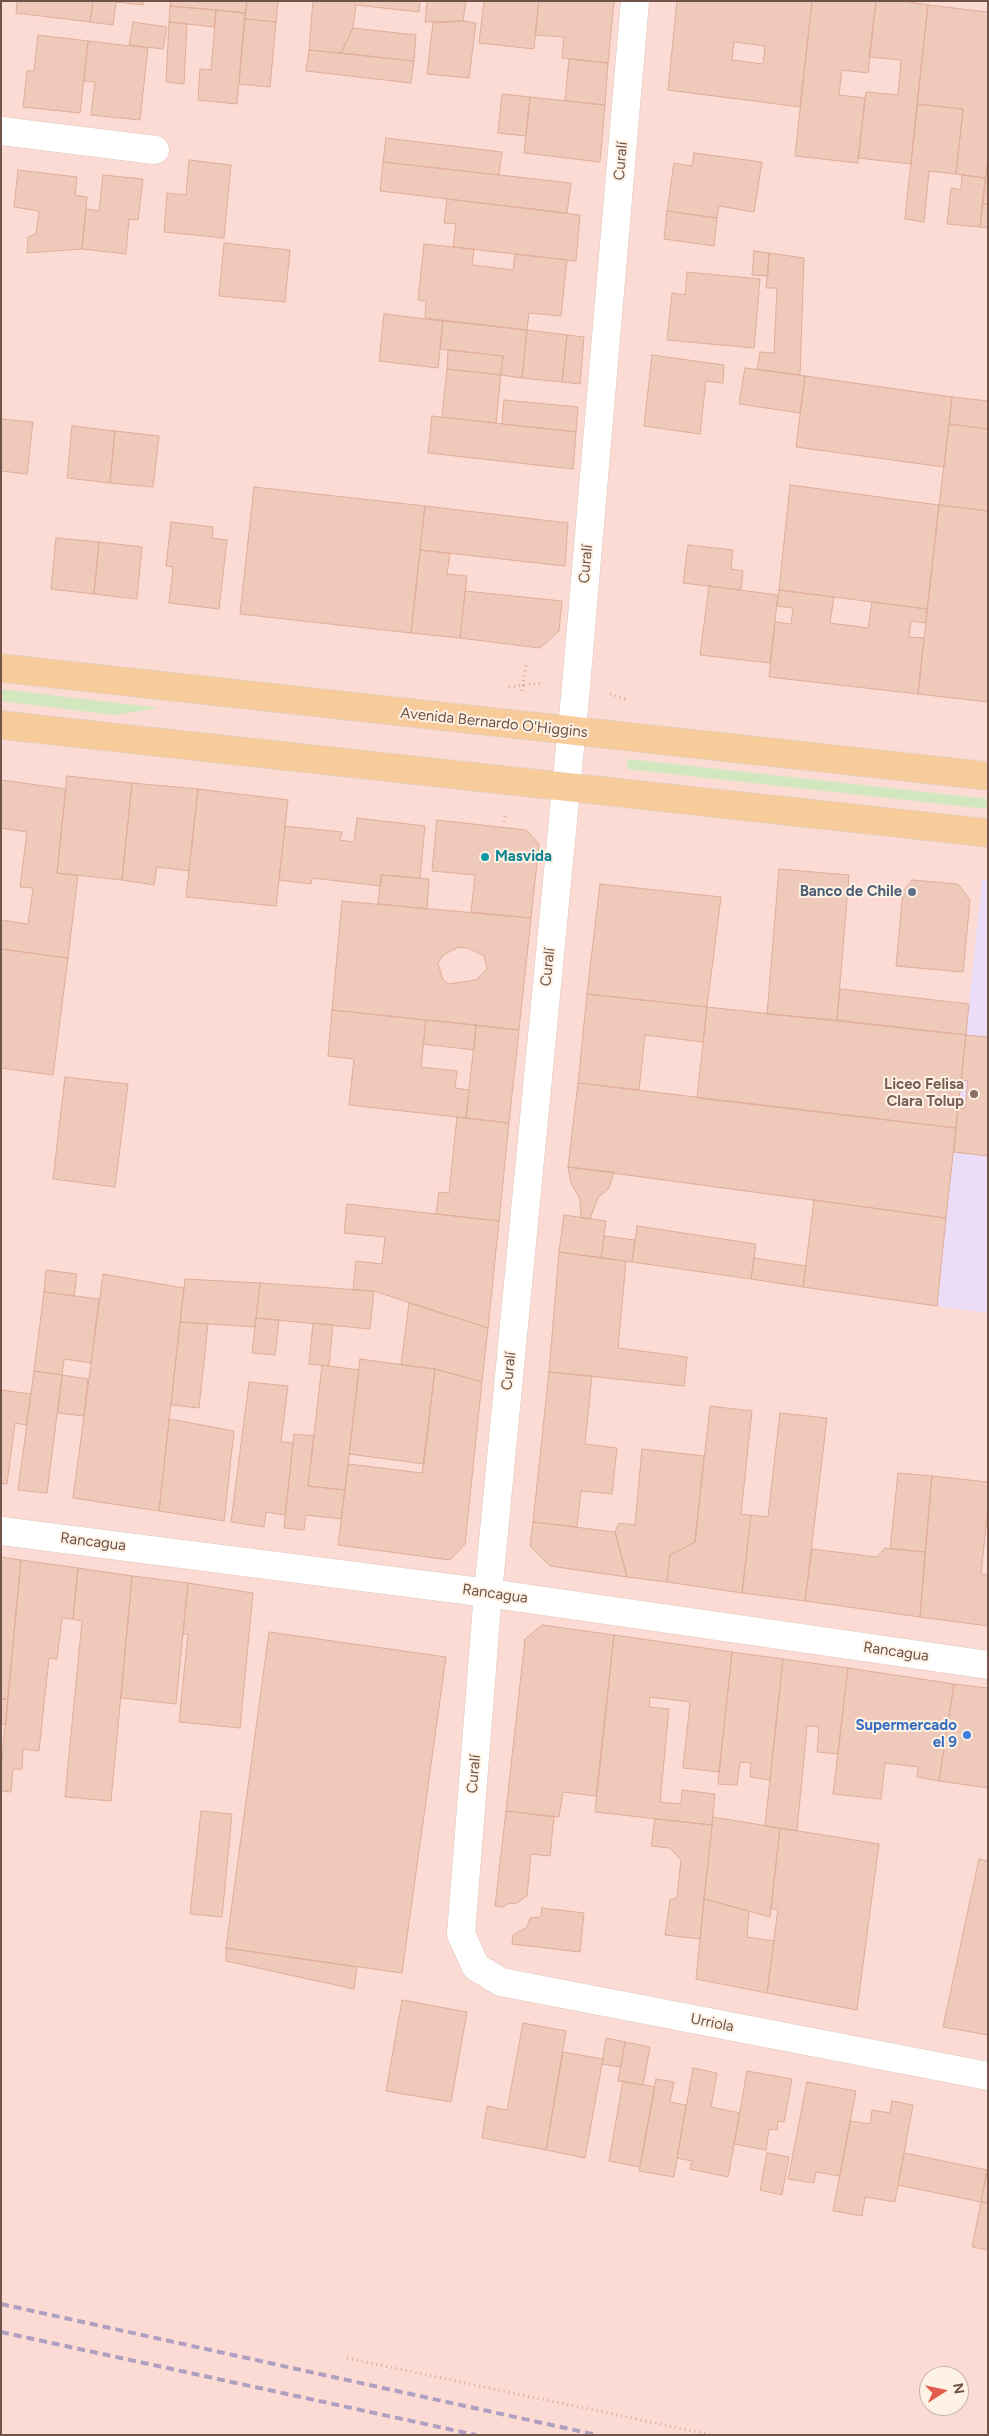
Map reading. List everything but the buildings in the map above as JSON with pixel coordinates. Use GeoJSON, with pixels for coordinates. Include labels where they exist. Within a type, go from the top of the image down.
{"type":"FeatureCollection","features":[{"type":"Feature","properties":{"kind":"main road","name":"Avenida Bernardo O'Higgins"},"geometry":{"type":"LineString","coordinates":[[1,668],[988,776]]}},
{"type":"Feature","properties":{"kind":"main road"},"geometry":{"type":"LineString","coordinates":[[1,725],[988,833]]}},
{"type":"Feature","properties":{"kind":"street","name":"Curalí"},"geometry":{"type":"LineString","coordinates":[[461,1934],[488,1593],[571,731],[635,1]]}},
{"type":"Feature","properties":{"kind":"street"},"geometry":{"type":"LineString","coordinates":[[1,131],[154,150]]}},
{"type":"Feature","properties":{"kind":"street","name":"Rancagua"},"geometry":{"type":"LineString","coordinates":[[1,1530],[488,1593],[988,1665]]}},
{"type":"Feature","properties":{"kind":"street","name":"Urriola"},"geometry":{"type":"LineString","coordinates":[[461,1934],[476,1967],[501,1982],[988,2076]]}},
{"type":"Feature","properties":{"kind":"path"},"geometry":{"type":"LineString","coordinates":[[347,2358],[712,2435]]}},
{"type":"Feature","properties":{"kind":"shaded area"},"geometry":{"type":"Polygon","coordinates":[[[1,1],[988,1],[988,2435],[1,2435],[1,1]]]}},
{"type":"Feature","properties":{"kind":"shaded area","name":"Liceo Felisa Clara Tolup"},"geometry":{"type":"Polygon","coordinates":[[[982,880],[988,880],[988,1313],[937,1306],[982,880]]]}},
{"type":"Feature","properties":{"kind":"green space"},"geometry":{"type":"Polygon","coordinates":[[[1,689],[159,708],[114,715],[1,701],[1,689]]]}},
{"type":"Feature","properties":{"kind":"green space"},"geometry":{"type":"Polygon","coordinates":[[[628,759],[988,799],[988,809],[627,769],[628,759]]]}},
{"type":"Feature","properties":{"kind":"railway"},"geometry":{"type":"LineString","coordinates":[[1,2304],[597,2435]]}},
{"type":"Feature","properties":{"kind":"railway"},"geometry":{"type":"LineString","coordinates":[[1,2332],[476,2435]]}},
{"type":"Feature","properties":{"kind":"place","name":"Masvida"},"geometry":{"type":"Point","coordinates":[485,857]}},
{"type":"Feature","properties":{"kind":"place","name":"Banco de Chile"},"geometry":{"type":"Point","coordinates":[912,892]}},
{"type":"Feature","properties":{"kind":"place","name":"Liceo Felisa Clara Tolup"},"geometry":{"type":"Point","coordinates":[974,1094]}},
{"type":"Feature","properties":{"kind":"place","name":"Supermercado el 9"},"geometry":{"type":"Point","coordinates":[967,1735]}}]}
